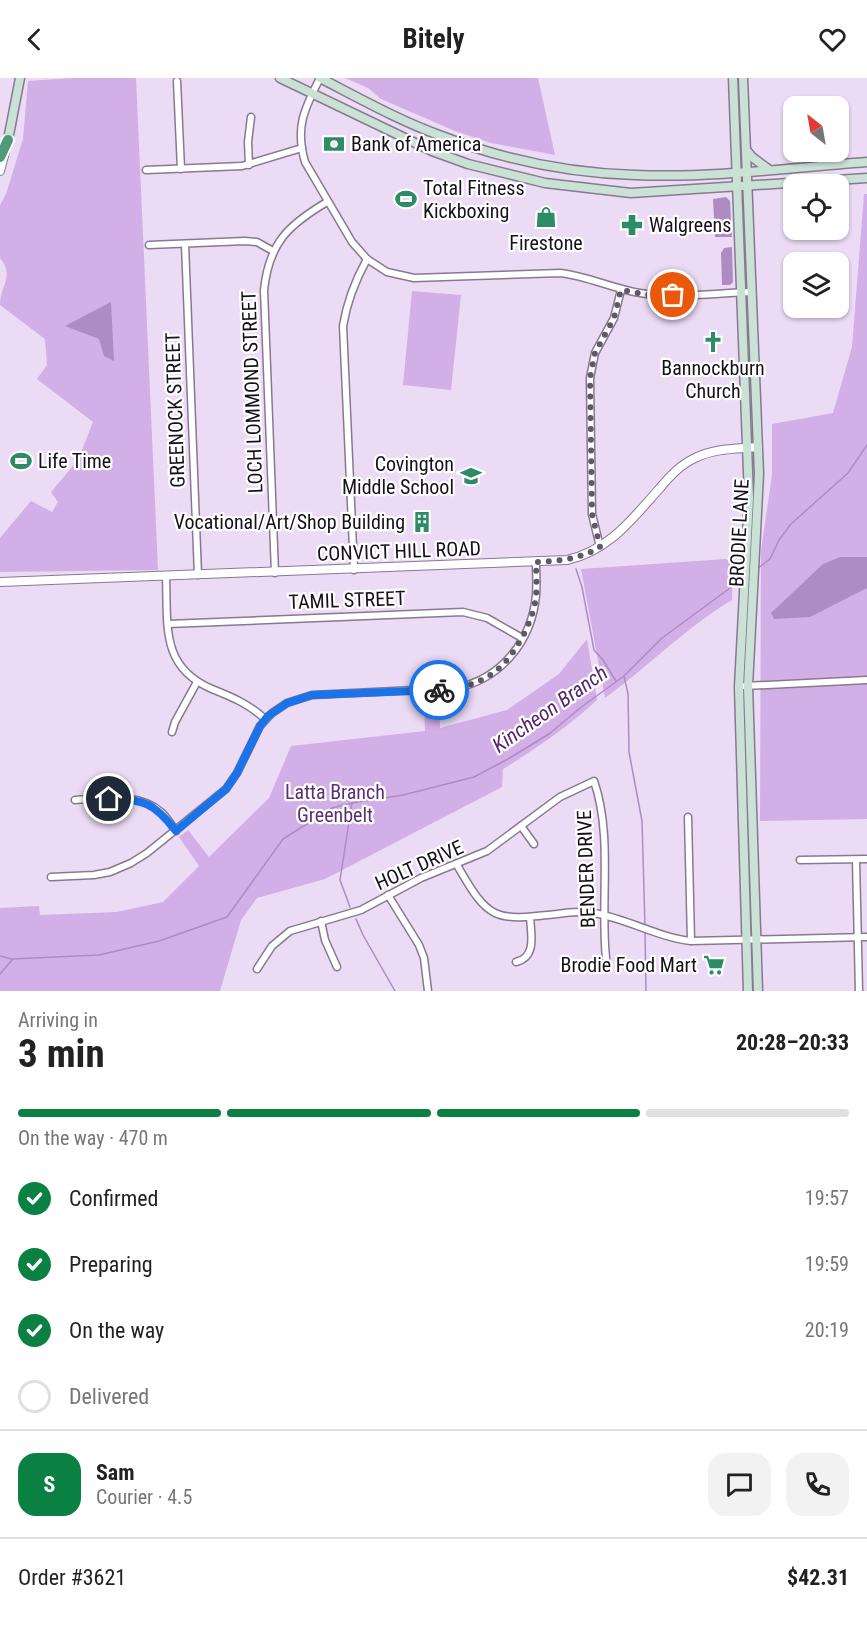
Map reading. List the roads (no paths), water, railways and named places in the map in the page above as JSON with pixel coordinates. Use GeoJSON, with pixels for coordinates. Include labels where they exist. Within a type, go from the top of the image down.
{"type":"FeatureCollection","features":[{"type":"Feature","properties":{"kind":"highway"},"geometry":{"type":"LineString","coordinates":[[0,157],[8,140]]}},
{"type":"Feature","properties":{"kind":"main road"},"geometry":{"type":"LineString","coordinates":[[8,140],[20,78]]}},
{"type":"Feature","properties":{"kind":"main road"},"geometry":{"type":"LineString","coordinates":[[279,78],[432,151],[468,164],[572,187],[632,193],[867,178]]}},
{"type":"Feature","properties":{"kind":"main road"},"geometry":{"type":"LineString","coordinates":[[320,78],[438,135],[522,160],[575,170],[682,176],[867,162]]}},
{"type":"Feature","properties":{"kind":"main road","name":"BRODIE LANE"},"geometry":{"type":"LineString","coordinates":[[733,78],[748,448],[748,593],[743,686],[748,991]]}},
{"type":"Feature","properties":{"kind":"main road","name":"BRODIE LANE"},"geometry":{"type":"LineString","coordinates":[[743,78],[758,447],[756,525],[748,593]]}},
{"type":"Feature","properties":{"kind":"main road"},"geometry":{"type":"LineString","coordinates":[[432,151],[438,135]]}},
{"type":"Feature","properties":{"kind":"main road"},"geometry":{"type":"LineString","coordinates":[[747,151],[768,169]]}},
{"type":"Feature","properties":{"kind":"main road"},"geometry":{"type":"LineString","coordinates":[[850,163],[852,179]]}},
{"type":"Feature","properties":{"kind":"main road"},"geometry":{"type":"LineString","coordinates":[[572,187],[575,170]]}},
{"type":"Feature","properties":{"kind":"main road","name":"BRODIE LANE"},"geometry":{"type":"LineString","coordinates":[[743,686],[758,991]]}},
{"type":"Feature","properties":{"kind":"street"},"geometry":{"type":"LineString","coordinates":[[320,78],[301,124],[302,148],[307,167],[350,239],[367,259],[387,272],[404,277],[560,273],[578,275],[621,290],[661,295],[752,292]]}},
{"type":"Feature","properties":{"kind":"street"},"geometry":{"type":"LineString","coordinates":[[177,81],[181,169]]}},
{"type":"Feature","properties":{"kind":"street"},"geometry":{"type":"LineString","coordinates":[[249,165],[248,142],[251,117]]}},
{"type":"Feature","properties":{"kind":"street"},"geometry":{"type":"LineString","coordinates":[[0,171],[8,140]]}},
{"type":"Feature","properties":{"kind":"street"},"geometry":{"type":"LineString","coordinates":[[146,170],[249,165],[302,148]]}},
{"type":"Feature","properties":{"kind":"street","name":"LOCH LOMMOND STREET"},"geometry":{"type":"LineString","coordinates":[[275,573],[264,290],[266,270],[273,251],[291,227],[327,202]]}},
{"type":"Feature","properties":{"kind":"street"},"geometry":{"type":"LineString","coordinates":[[148,245],[245,241],[257,242],[273,251]]}},
{"type":"Feature","properties":{"kind":"street","name":"GREENOCK STREET"},"geometry":{"type":"LineString","coordinates":[[185,244],[198,575]]}},
{"type":"Feature","properties":{"kind":"street"},"geometry":{"type":"LineString","coordinates":[[354,570],[344,326],[346,304],[367,259]]}},
{"type":"Feature","properties":{"kind":"street"},"geometry":{"type":"LineString","coordinates":[[600,547],[592,514],[590,378],[595,353],[614,318],[621,290]]}},
{"type":"Feature","properties":{"kind":"street","name":"CONVICT HILL ROAD"},"geometry":{"type":"LineString","coordinates":[[0,582],[354,570],[536,562],[573,558],[588,554],[616,535],[672,474],[687,462],[710,452],[758,447]]}},
{"type":"Feature","properties":{"kind":"street"},"geometry":{"type":"LineString","coordinates":[[51,877],[94,875],[122,867],[147,853],[226,789],[237,773],[264,719],[287,703],[312,695],[443,690],[468,686],[485,679],[500,669],[516,649],[529,625],[537,594],[536,562]]}},
{"type":"Feature","properties":{"kind":"street"},"geometry":{"type":"LineString","coordinates":[[166,577],[170,645],[175,659],[185,673],[197,682],[247,705],[264,719]]}},
{"type":"Feature","properties":{"kind":"street","name":"TAMIL STREET"},"geometry":{"type":"LineString","coordinates":[[168,624],[463,612],[487,618],[522,638]]}},
{"type":"Feature","properties":{"kind":"street"},"geometry":{"type":"LineString","coordinates":[[743,686],[867,680]]}},
{"type":"Feature","properties":{"kind":"street"},"geometry":{"type":"LineString","coordinates":[[172,732],[197,682]]}},
{"type":"Feature","properties":{"kind":"street","name":"HOLT DRIVE"},"geometry":{"type":"LineString","coordinates":[[257,969],[272,946],[290,931],[349,914],[421,878],[458,865],[487,851],[560,797],[594,781]]}},
{"type":"Feature","properties":{"kind":"street","name":"BENDER DRIVE"},"geometry":{"type":"LineString","coordinates":[[594,781],[601,803],[606,892],[604,916],[606,958]]}},
{"type":"Feature","properties":{"kind":"street"},"geometry":{"type":"LineString","coordinates":[[75,800],[139,801],[151,805],[162,813],[176,831]]}},
{"type":"Feature","properties":{"kind":"street"},"geometry":{"type":"LineString","coordinates":[[688,817],[691,941]]}},
{"type":"Feature","properties":{"kind":"street"},"geometry":{"type":"LineString","coordinates":[[521,826],[534,844]]}},
{"type":"Feature","properties":{"kind":"street"},"geometry":{"type":"LineString","coordinates":[[800,860],[867,859]]}},
{"type":"Feature","properties":{"kind":"street"},"geometry":{"type":"LineString","coordinates":[[856,860],[859,991]]}},
{"type":"Feature","properties":{"kind":"street"},"geometry":{"type":"LineString","coordinates":[[458,865],[475,896],[488,909],[505,917],[580,912],[604,916],[653,933],[691,941],[867,937]]}},
{"type":"Feature","properties":{"kind":"street"},"geometry":{"type":"LineString","coordinates":[[388,895],[419,945],[424,958],[428,991]]}},
{"type":"Feature","properties":{"kind":"street"},"geometry":{"type":"LineString","coordinates":[[516,962],[528,957],[531,948],[530,917]]}},
{"type":"Feature","properties":{"kind":"street"},"geometry":{"type":"LineString","coordinates":[[321,921],[325,940],[337,967]]}},
{"type":"Feature","properties":{"kind":"waterway","name":"Kincheon Branch"},"geometry":{"type":"LineString","coordinates":[[757,569],[770,559],[779,540],[791,524],[848,473],[867,445]]}},
{"type":"Feature","properties":{"kind":"waterway"},"geometry":{"type":"LineString","coordinates":[[576,569],[582,587],[594,650],[616,681]]}},
{"type":"Feature","properties":{"kind":"waterway","name":"Kincheon Branch"},"geometry":{"type":"LineString","coordinates":[[0,956],[12,959],[99,955],[159,941],[227,917],[283,839],[332,808],[403,795],[474,777],[508,759],[549,734],[624,676],[662,638],[741,580]]}},
{"type":"Feature","properties":{"kind":"waterway"},"geometry":{"type":"LineString","coordinates":[[624,676],[628,694],[629,752],[642,821],[645,927]]}},
{"type":"Feature","properties":{"kind":"waterway"},"geometry":{"type":"LineString","coordinates":[[350,907],[340,880],[352,803]]}},
{"type":"Feature","properties":{"kind":"waterway"},"geometry":{"type":"LineString","coordinates":[[356,919],[395,991]]}},
{"type":"Feature","properties":{"kind":"waterway"},"geometry":{"type":"LineString","coordinates":[[645,932],[646,991]]}},
{"type":"Feature","properties":{"kind":"waterway"},"geometry":{"type":"LineString","coordinates":[[0,974],[12,960]]}},
{"type":"Feature","properties":{"kind":"place","name":"Bank of America"},"geometry":{"type":"Point","coordinates":[334,144]}},
{"type":"Feature","properties":{"kind":"place","name":"Total Fitness Kickboxing"},"geometry":{"type":"Point","coordinates":[406,199]}},
{"type":"Feature","properties":{"kind":"place","name":"Firestone"},"geometry":{"type":"Point","coordinates":[546,217]}},
{"type":"Feature","properties":{"kind":"place","name":"Walgreens"},"geometry":{"type":"Point","coordinates":[632,225]}},
{"type":"Feature","properties":{"kind":"place","name":"Bannockburn Church"},"geometry":{"type":"Point","coordinates":[713,342]}},
{"type":"Feature","properties":{"kind":"place","name":"Life Time"},"geometry":{"type":"Point","coordinates":[21,461]}},
{"type":"Feature","properties":{"kind":"place","name":"Covington Middle School"},"geometry":{"type":"Point","coordinates":[471,476]}},
{"type":"Feature","properties":{"kind":"place","name":"Vocational/Art/Shop Building"},"geometry":{"type":"Point","coordinates":[422,522]}},
{"type":"Feature","properties":{"kind":"place","name":"Brodie Food Mart"},"geometry":{"type":"Point","coordinates":[714,965]}},
{"type":"Feature","properties":{"kind":"park label","name":"Latta Branch Greenbelt"},"geometry":{"type":"Point","coordinates":[335,804]}}]}
